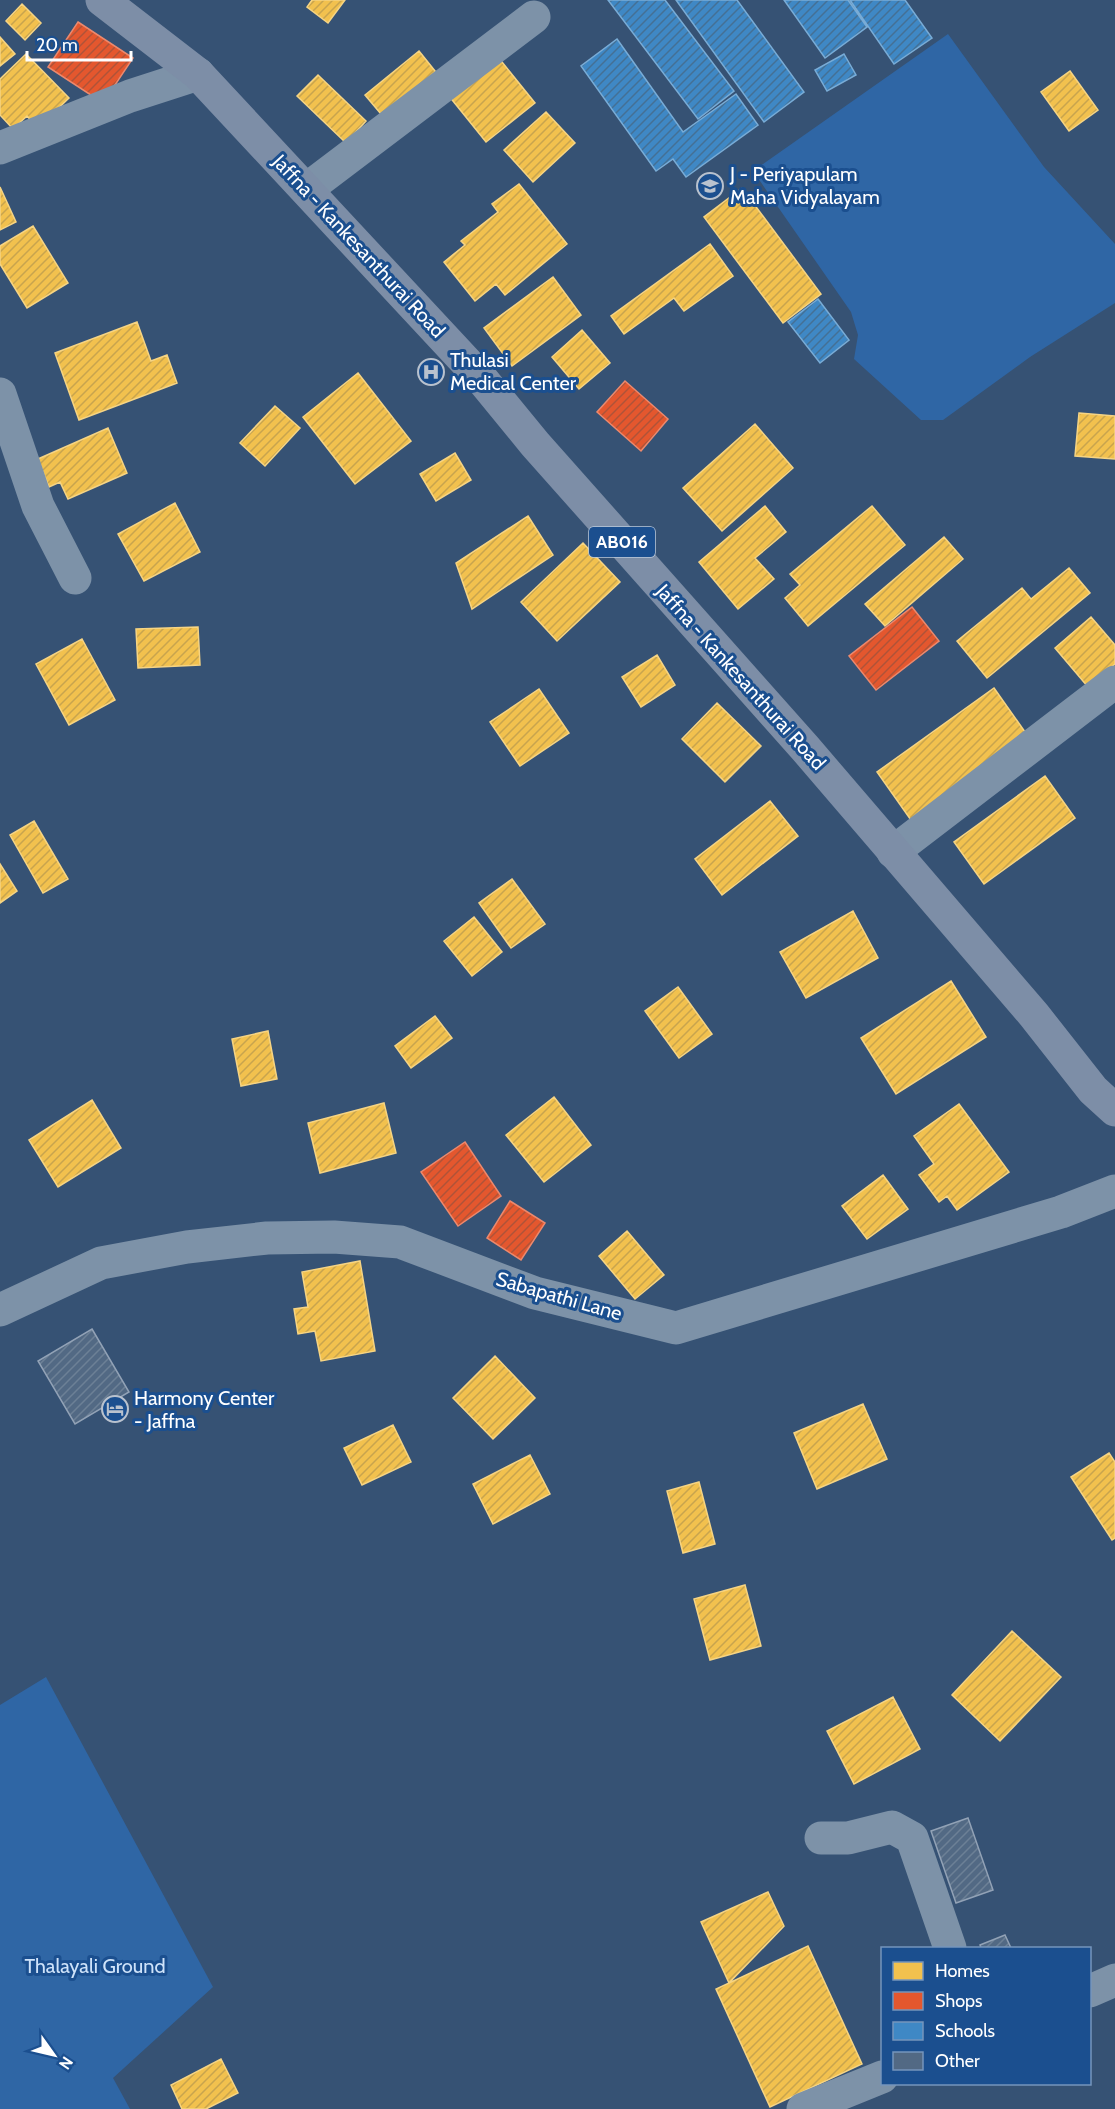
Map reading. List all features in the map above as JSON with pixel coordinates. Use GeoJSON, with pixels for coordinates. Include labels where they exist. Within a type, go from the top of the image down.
{"type":"FeatureCollection","features":[{"type":"Feature","properties":{"kind":"main road","name":"Jaffna - Kankesanthurai Road"},"geometry":{"type":"LineString","coordinates":[[102,0],[198,74],[481,378],[535,444],[1034,1015],[1093,1090],[1115,1110]]}},
{"type":"Feature","properties":{"kind":"street"},"geometry":{"type":"LineString","coordinates":[[307,189],[534,17]]}},
{"type":"Feature","properties":{"kind":"street"},"geometry":{"type":"LineString","coordinates":[[0,148],[130,96],[198,74]]}},
{"type":"Feature","properties":{"kind":"street"},"geometry":{"type":"LineString","coordinates":[[3,413],[38,506],[75,578]]}},
{"type":"Feature","properties":{"kind":"street"},"geometry":{"type":"LineString","coordinates":[[893,852],[1115,682]]}},
{"type":"Feature","properties":{"kind":"street","name":"Sabapathi Lane"},"geometry":{"type":"LineString","coordinates":[[0,1310],[100,1263],[187,1246],[267,1238],[334,1237],[400,1242],[535,1293],[676,1328],[1061,1212],[1115,1191]]}},
{"type":"Feature","properties":{"kind":"street"},"geometry":{"type":"LineString","coordinates":[[821,1838],[848,1839],[892,1827],[912,1838],[950,1947]]}},
{"type":"Feature","properties":{"kind":"street"},"geometry":{"type":"LineString","coordinates":[[1091,1990],[1115,1980]]}},
{"type":"Feature","properties":{"kind":"street"},"geometry":{"type":"LineString","coordinates":[[803,2109],[881,2077]]}},
{"type":"Feature","properties":{"kind":"green space"},"geometry":{"type":"Polygon","coordinates":[[[948,34],[1044,167],[1115,244],[1115,303],[1030,357],[943,420],[921,420],[854,359],[858,335],[851,312],[753,171],[948,34]]]}},
{"type":"Feature","properties":{"kind":"green space","name":"Thalayali Ground"},"geometry":{"type":"Polygon","coordinates":[[[46,1677],[213,1987],[113,2078],[130,2109],[0,2109],[0,1705],[46,1677]]]}},
{"type":"Feature","properties":{"kind":"building: Homes"},"geometry":{"type":"Polygon","coordinates":[[[312,0],[345,0],[328,23],[307,7],[312,0]]]}},
{"type":"Feature","properties":{"kind":"building: Homes"},"geometry":{"type":"Polygon","coordinates":[[[22,4],[41,23],[25,40],[6,21],[22,4]]]}},
{"type":"Feature","properties":{"kind":"building: Homes"},"geometry":{"type":"Polygon","coordinates":[[[0,37],[15,54],[0,66],[0,37]]]}},
{"type":"Feature","properties":{"kind":"building: Homes"},"geometry":{"type":"Polygon","coordinates":[[[419,51],[439,76],[386,120],[365,95],[419,51]]]}},
{"type":"Feature","properties":{"kind":"building: Homes"},"geometry":{"type":"Polygon","coordinates":[[[26,54],[69,98],[38,128],[27,116],[13,129],[0,115],[0,79],[26,54]]]}},
{"type":"Feature","properties":{"kind":"building: Homes"},"geometry":{"type":"Polygon","coordinates":[[[498,57],[535,103],[486,142],[449,96],[498,57]]]}},
{"type":"Feature","properties":{"kind":"building: Homes"},"geometry":{"type":"Polygon","coordinates":[[[1070,71],[1098,110],[1069,131],[1041,92],[1070,71]]]}},
{"type":"Feature","properties":{"kind":"building: Homes"},"geometry":{"type":"Polygon","coordinates":[[[318,75],[366,121],[346,143],[297,96],[318,75]]]}},
{"type":"Feature","properties":{"kind":"building: Homes"},"geometry":{"type":"Polygon","coordinates":[[[546,112],[575,143],[533,182],[504,150],[546,112]]]}},
{"type":"Feature","properties":{"kind":"building: Homes"},"geometry":{"type":"Polygon","coordinates":[[[519,184],[567,244],[505,295],[496,284],[475,301],[444,262],[465,245],[461,241],[498,212],[492,204],[519,184]]]}},
{"type":"Feature","properties":{"kind":"building: Homes"},"geometry":{"type":"Polygon","coordinates":[[[0,187],[16,222],[0,230],[0,187]]]}},
{"type":"Feature","properties":{"kind":"building: Homes"},"geometry":{"type":"Polygon","coordinates":[[[742,188],[821,294],[783,323],[704,217],[742,188]]]}},
{"type":"Feature","properties":{"kind":"building: Homes"},"geometry":{"type":"Polygon","coordinates":[[[33,226],[68,283],[27,308],[0,264],[0,246],[33,226]]]}},
{"type":"Feature","properties":{"kind":"building: Homes"},"geometry":{"type":"Polygon","coordinates":[[[710,244],[733,276],[684,311],[674,298],[624,334],[611,316],[710,244]]]}},
{"type":"Feature","properties":{"kind":"building: Homes"},"geometry":{"type":"Polygon","coordinates":[[[553,277],[581,315],[512,366],[484,328],[553,277]]]}},
{"type":"Feature","properties":{"kind":"building: Homes"},"geometry":{"type":"Polygon","coordinates":[[[137,322],[151,361],[167,355],[177,383],[79,420],[55,353],[137,322]]]}},
{"type":"Feature","properties":{"kind":"building: Homes"},"geometry":{"type":"Polygon","coordinates":[[[582,330],[610,363],[579,389],[552,357],[582,330]]]}},
{"type":"Feature","properties":{"kind":"building: Homes"},"geometry":{"type":"Polygon","coordinates":[[[358,373],[411,441],[355,484],[303,417],[358,373]]]}},
{"type":"Feature","properties":{"kind":"building: Homes"},"geometry":{"type":"Polygon","coordinates":[[[275,406],[300,428],[265,466],[240,443],[275,406]]]}},
{"type":"Feature","properties":{"kind":"building: Homes"},"geometry":{"type":"Polygon","coordinates":[[[1079,413],[1115,416],[1115,459],[1075,456],[1079,413]]]}},
{"type":"Feature","properties":{"kind":"building: Homes"},"geometry":{"type":"Polygon","coordinates":[[[755,424],[793,468],[722,531],[683,488],[755,424]]]}},
{"type":"Feature","properties":{"kind":"building: Homes"},"geometry":{"type":"Polygon","coordinates":[[[108,428],[127,473],[68,499],[60,482],[49,487],[38,459],[108,428]]]}},
{"type":"Feature","properties":{"kind":"building: Homes"},"geometry":{"type":"Polygon","coordinates":[[[455,453],[471,480],[436,501],[420,474],[455,453]]]}},
{"type":"Feature","properties":{"kind":"building: Homes"},"geometry":{"type":"Polygon","coordinates":[[[175,503],[200,552],[144,581],[118,534],[175,503]]]}},
{"type":"Feature","properties":{"kind":"building: Homes"},"geometry":{"type":"Polygon","coordinates":[[[765,506],[786,532],[755,558],[774,579],[738,609],[699,562],[765,506]]]}},
{"type":"Feature","properties":{"kind":"building: Homes"},"geometry":{"type":"Polygon","coordinates":[[[872,506],[905,545],[808,626],[785,598],[800,585],[790,574],[872,506]]]}},
{"type":"Feature","properties":{"kind":"building: Homes"},"geometry":{"type":"Polygon","coordinates":[[[528,516],[553,555],[472,609],[456,563],[528,516]]]}},
{"type":"Feature","properties":{"kind":"building: Homes"},"geometry":{"type":"Polygon","coordinates":[[[944,537],[963,559],[885,626],[865,604],[944,537]]]}},
{"type":"Feature","properties":{"kind":"building: Homes"},"geometry":{"type":"Polygon","coordinates":[[[583,543],[620,582],[557,641],[521,602],[583,543]]]}},
{"type":"Feature","properties":{"kind":"building: Homes"},"geometry":{"type":"Polygon","coordinates":[[[1069,568],[1090,593],[987,678],[957,641],[1022,588],[1031,599],[1069,568]]]}},
{"type":"Feature","properties":{"kind":"building: Homes"},"geometry":{"type":"Polygon","coordinates":[[[1091,617],[1115,645],[1115,664],[1088,687],[1055,648],[1091,617]]]}},
{"type":"Feature","properties":{"kind":"building: Homes"},"geometry":{"type":"Polygon","coordinates":[[[198,627],[200,665],[138,668],[136,629],[198,627]]]}},
{"type":"Feature","properties":{"kind":"building: Homes"},"geometry":{"type":"Polygon","coordinates":[[[82,639],[115,700],[69,725],[36,664],[82,639]]]}},
{"type":"Feature","properties":{"kind":"building: Homes"},"geometry":{"type":"Polygon","coordinates":[[[657,655],[675,685],[641,707],[622,677],[657,655]]]}},
{"type":"Feature","properties":{"kind":"building: Homes"},"geometry":{"type":"Polygon","coordinates":[[[994,688],[1030,739],[913,823],[877,772],[994,688]]]}},
{"type":"Feature","properties":{"kind":"building: Homes"},"geometry":{"type":"Polygon","coordinates":[[[539,689],[569,733],[520,766],[490,722],[539,689]]]}},
{"type":"Feature","properties":{"kind":"building: Homes"},"geometry":{"type":"Polygon","coordinates":[[[717,703],[761,746],[725,782],[682,739],[717,703]]]}},
{"type":"Feature","properties":{"kind":"building: Homes"},"geometry":{"type":"Polygon","coordinates":[[[1045,776],[1075,818],[984,884],[954,842],[1045,776]]]}},
{"type":"Feature","properties":{"kind":"building: Homes"},"geometry":{"type":"Polygon","coordinates":[[[770,801],[798,836],[722,895],[695,859],[770,801]]]}},
{"type":"Feature","properties":{"kind":"building: Homes"},"geometry":{"type":"Polygon","coordinates":[[[34,821],[68,879],[43,893],[10,835],[34,821]]]}},
{"type":"Feature","properties":{"kind":"building: Homes"},"geometry":{"type":"Polygon","coordinates":[[[0,864],[17,891],[0,903],[0,864]]]}},
{"type":"Feature","properties":{"kind":"building: Homes"},"geometry":{"type":"Polygon","coordinates":[[[512,879],[545,924],[511,948],[479,903],[512,879]]]}},
{"type":"Feature","properties":{"kind":"building: Homes"},"geometry":{"type":"Polygon","coordinates":[[[853,911],[878,958],[806,998],[780,952],[853,911]]]}},
{"type":"Feature","properties":{"kind":"building: Homes"},"geometry":{"type":"Polygon","coordinates":[[[474,917],[502,952],[472,976],[444,941],[474,917]]]}},
{"type":"Feature","properties":{"kind":"building: Homes"},"geometry":{"type":"Polygon","coordinates":[[[951,981],[986,1037],[896,1094],[861,1038],[951,981]]]}},
{"type":"Feature","properties":{"kind":"building: Homes"},"geometry":{"type":"Polygon","coordinates":[[[678,987],[712,1034],[679,1058],[645,1011],[678,987]]]}},
{"type":"Feature","properties":{"kind":"building: Homes"},"geometry":{"type":"Polygon","coordinates":[[[435,1016],[452,1038],[411,1068],[395,1046],[435,1016]]]}},
{"type":"Feature","properties":{"kind":"building: Homes"},"geometry":{"type":"Polygon","coordinates":[[[268,1031],[277,1079],[241,1086],[232,1039],[268,1031]]]}},
{"type":"Feature","properties":{"kind":"building: Homes"},"geometry":{"type":"Polygon","coordinates":[[[554,1097],[591,1145],[544,1182],[506,1135],[554,1097]]]}},
{"type":"Feature","properties":{"kind":"building: Homes"},"geometry":{"type":"Polygon","coordinates":[[[92,1100],[121,1148],[58,1187],[29,1140],[92,1100]]]}},
{"type":"Feature","properties":{"kind":"building: Homes"},"geometry":{"type":"Polygon","coordinates":[[[384,1103],[396,1153],[320,1173],[308,1123],[384,1103]]]}},
{"type":"Feature","properties":{"kind":"building: Homes"},"geometry":{"type":"Polygon","coordinates":[[[959,1104],[1009,1172],[957,1210],[947,1196],[939,1202],[919,1175],[934,1164],[914,1136],[959,1104]]]}},
{"type":"Feature","properties":{"kind":"building: Homes"},"geometry":{"type":"Polygon","coordinates":[[[883,1175],[908,1209],[867,1239],[842,1206],[883,1175]]]}},
{"type":"Feature","properties":{"kind":"building: Homes"},"geometry":{"type":"Polygon","coordinates":[[[627,1231],[664,1275],[635,1299],[599,1256],[627,1231]]]}},
{"type":"Feature","properties":{"kind":"building: Homes"},"geometry":{"type":"Polygon","coordinates":[[[360,1261],[375,1351],[321,1361],[315,1331],[298,1334],[294,1309],[308,1307],[302,1272],[360,1261]]]}},
{"type":"Feature","properties":{"kind":"building: Homes"},"geometry":{"type":"Polygon","coordinates":[[[495,1356],[535,1398],[493,1439],[453,1398],[495,1356]]]}},
{"type":"Feature","properties":{"kind":"building: Homes"},"geometry":{"type":"Polygon","coordinates":[[[863,1404],[887,1459],[817,1489],[794,1433],[863,1404]]]}},
{"type":"Feature","properties":{"kind":"building: Homes"},"geometry":{"type":"Polygon","coordinates":[[[393,1425],[411,1462],[362,1485],[344,1448],[393,1425]]]}},
{"type":"Feature","properties":{"kind":"building: Homes"},"geometry":{"type":"Polygon","coordinates":[[[1109,1453],[1115,1462],[1115,1538],[1112,1540],[1071,1477],[1109,1453]]]}},
{"type":"Feature","properties":{"kind":"building: Homes"},"geometry":{"type":"Polygon","coordinates":[[[530,1455],[550,1494],[493,1524],[473,1484],[530,1455]]]}},
{"type":"Feature","properties":{"kind":"building: Homes"},"geometry":{"type":"Polygon","coordinates":[[[699,1482],[715,1544],[683,1553],[667,1491],[699,1482]]]}},
{"type":"Feature","properties":{"kind":"building: Homes"},"geometry":{"type":"Polygon","coordinates":[[[745,1585],[761,1646],[710,1660],[694,1599],[745,1585]]]}},
{"type":"Feature","properties":{"kind":"building: Homes"},"geometry":{"type":"Polygon","coordinates":[[[1012,1631],[1061,1677],[1000,1741],[952,1695],[1012,1631]]]}},
{"type":"Feature","properties":{"kind":"building: Homes"},"geometry":{"type":"Polygon","coordinates":[[[893,1697],[920,1749],[854,1784],[827,1731],[893,1697]]]}},
{"type":"Feature","properties":{"kind":"building: Homes"},"geometry":{"type":"Polygon","coordinates":[[[768,1892],[784,1926],[729,1983],[701,1922],[768,1892]]]}},
{"type":"Feature","properties":{"kind":"building: Homes"},"geometry":{"type":"Polygon","coordinates":[[[808,1946],[862,2064],[770,2107],[716,1989],[808,1946]]]}},
{"type":"Feature","properties":{"kind":"building: Homes"},"geometry":{"type":"Polygon","coordinates":[[[221,2059],[238,2093],[206,2109],[182,2109],[171,2085],[221,2059]]]}},
{"type":"Feature","properties":{"kind":"building: Shops"},"geometry":{"type":"Polygon","coordinates":[[[78,22],[133,58],[103,103],[48,67],[78,22]]]}},
{"type":"Feature","properties":{"kind":"building: Shops"},"geometry":{"type":"Polygon","coordinates":[[[625,381],[668,419],[641,451],[597,412],[625,381]]]}},
{"type":"Feature","properties":{"kind":"building: Shops"},"geometry":{"type":"Polygon","coordinates":[[[912,607],[939,641],[876,690],[849,656],[912,607]]]}},
{"type":"Feature","properties":{"kind":"building: Shops"},"geometry":{"type":"Polygon","coordinates":[[[465,1142],[501,1196],[458,1226],[421,1172],[465,1142]]]}},
{"type":"Feature","properties":{"kind":"building: Shops"},"geometry":{"type":"Polygon","coordinates":[[[510,1201],[545,1223],[521,1260],[487,1238],[510,1201]]]}},
{"type":"Feature","properties":{"kind":"building: Schools"},"geometry":{"type":"Polygon","coordinates":[[[608,0],[665,0],[734,91],[698,119],[608,0]]]}},
{"type":"Feature","properties":{"kind":"building: Schools"},"geometry":{"type":"Polygon","coordinates":[[[676,0],[737,0],[804,92],[764,122],[676,0]]]}},
{"type":"Feature","properties":{"kind":"building: Schools"},"geometry":{"type":"Polygon","coordinates":[[[784,0],[848,0],[867,27],[825,58],[784,0]]]}},
{"type":"Feature","properties":{"kind":"building: Schools"},"geometry":{"type":"Polygon","coordinates":[[[850,0],[905,0],[932,38],[894,64],[850,0]]]}},
{"type":"Feature","properties":{"kind":"building: Schools"},"geometry":{"type":"Polygon","coordinates":[[[617,39],[683,132],[736,94],[758,125],[686,177],[673,159],[656,171],[581,66],[617,39]]]}},
{"type":"Feature","properties":{"kind":"building: Schools"},"geometry":{"type":"Polygon","coordinates":[[[844,54],[856,75],[827,91],[815,70],[844,54]]]}},
{"type":"Feature","properties":{"kind":"building: Schools"},"geometry":{"type":"Polygon","coordinates":[[[818,299],[849,340],[820,363],[788,322],[818,299]]]}},
{"type":"Feature","properties":{"kind":"building: Other"},"geometry":{"type":"Polygon","coordinates":[[[92,1329],[129,1392],[75,1424],[38,1361],[92,1329]]]}},
{"type":"Feature","properties":{"kind":"building: Other"},"geometry":{"type":"Polygon","coordinates":[[[968,1818],[993,1890],[956,1903],[931,1831],[968,1818]]]}},
{"type":"Feature","properties":{"kind":"building: Other"},"geometry":{"type":"Polygon","coordinates":[[[1005,1935],[1011,1947],[981,1947],[980,1945],[1005,1935]]]}},
{"type":"Feature","properties":{"kind":"place","name":"J - Periyapulam Maha Vidyalayam"},"geometry":{"type":"Point","coordinates":[710,186]}},
{"type":"Feature","properties":{"kind":"place","name":"Thulasi Medical Center"},"geometry":{"type":"Point","coordinates":[431,372]}},
{"type":"Feature","properties":{"kind":"place","name":"Harmony Center - Jaffna"},"geometry":{"type":"Point","coordinates":[115,1409]}}]}
